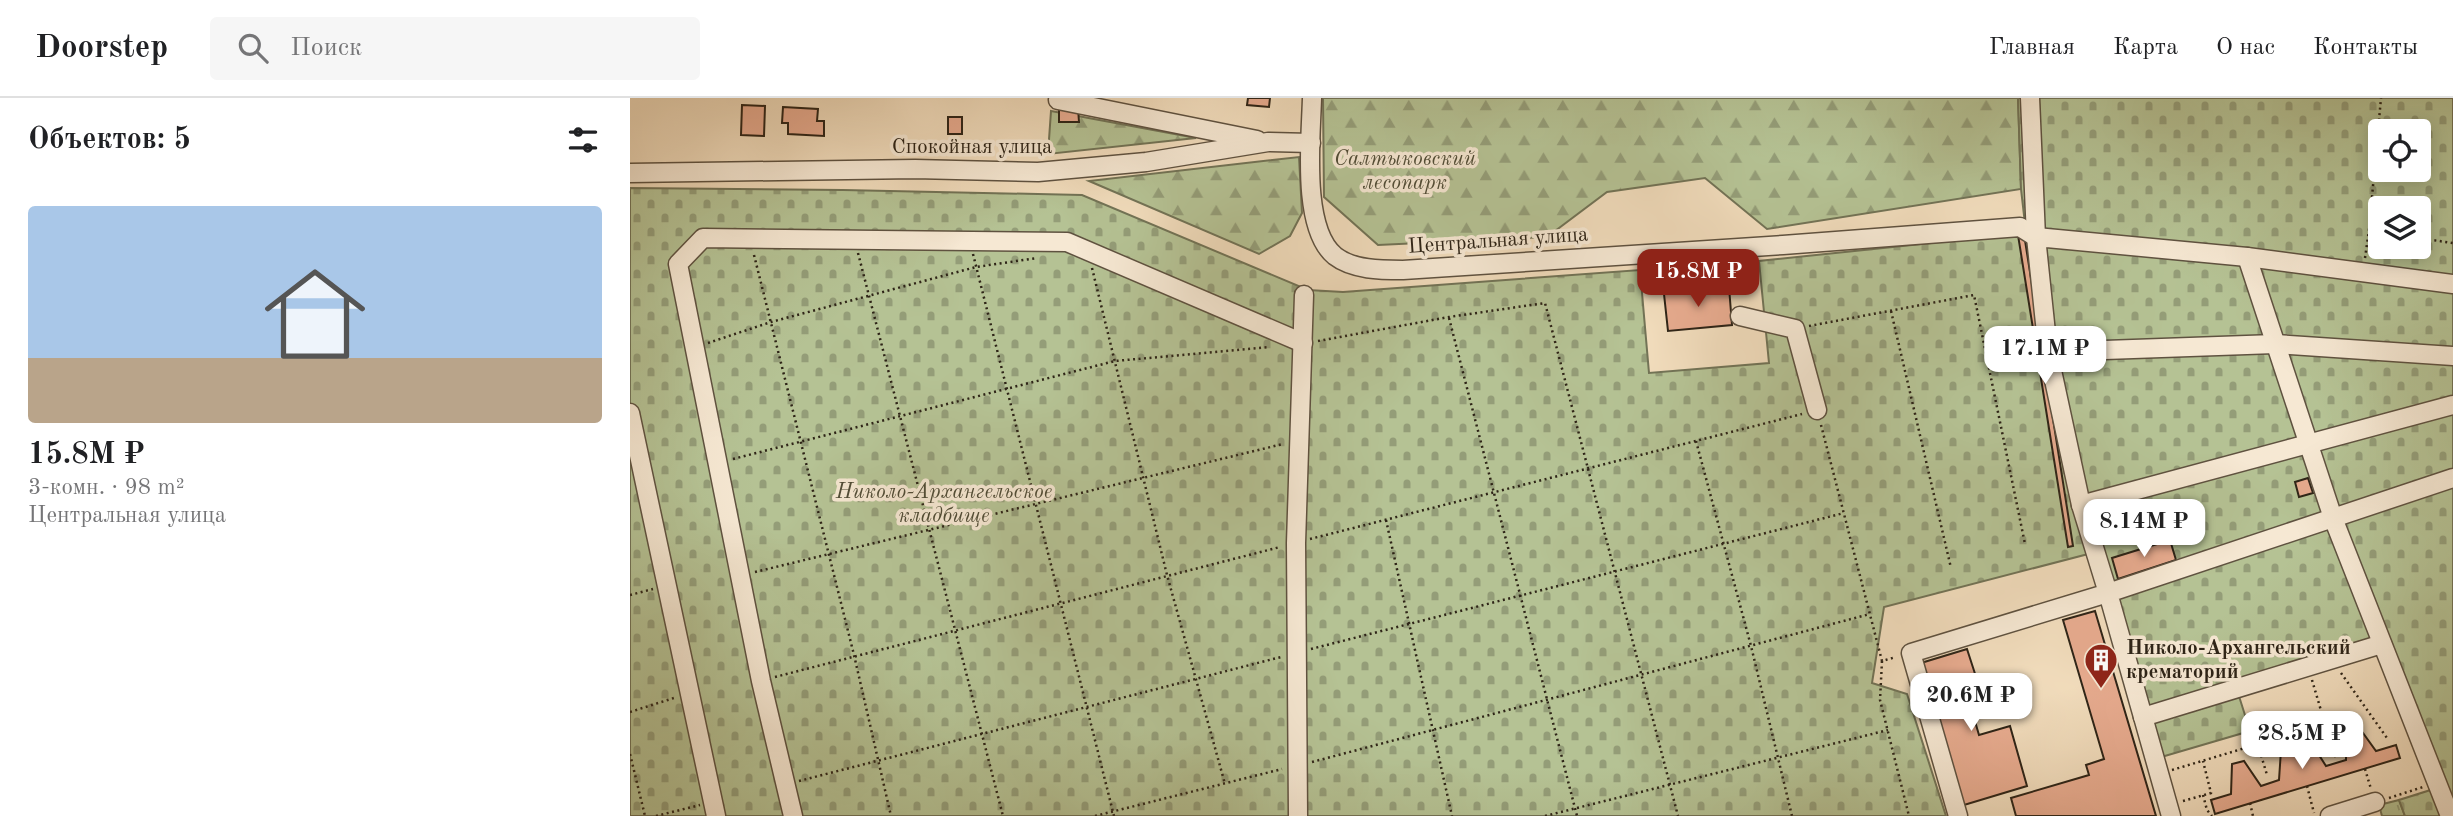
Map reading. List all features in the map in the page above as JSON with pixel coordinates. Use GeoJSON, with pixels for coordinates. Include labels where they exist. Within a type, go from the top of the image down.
{"type":"FeatureCollection","features":[{"type":"Feature","properties":{"kind":"street","name":"Центральная улица"},"geometry":{"type":"LineString","coordinates":[[1312,98],[1311,202],[1316,225],[1325,244],[1335,256],[1352,265],[1375,270],[1783,245],[2020,227],[2036,237],[2247,257],[2453,284]]}},
{"type":"Feature","properties":{"kind":"street"},"geometry":{"type":"LineString","coordinates":[[2030,98],[2036,237],[2048,352],[2081,505],[2169,811]]}},
{"type":"Feature","properties":{"kind":"street"},"geometry":{"type":"LineString","coordinates":[[1058,100],[1268,142]]}},
{"type":"Feature","properties":{"kind":"street","name":"Спокойная улица"},"geometry":{"type":"LineString","coordinates":[[630,173],[915,169],[1038,172],[1146,162],[1268,142],[1311,143]]}},
{"type":"Feature","properties":{"kind":"street"},"geometry":{"type":"LineString","coordinates":[[793,816],[761,681],[678,264],[703,238],[1067,242],[1303,343]]}},
{"type":"Feature","properties":{"kind":"street"},"geometry":{"type":"LineString","coordinates":[[2247,257],[2333,518],[2450,816]]}},
{"type":"Feature","properties":{"kind":"street"},"geometry":{"type":"LineString","coordinates":[[1298,816],[1296,543],[1304,295]]}},
{"type":"Feature","properties":{"kind":"street"},"geometry":{"type":"LineString","coordinates":[[1740,316],[1796,329],[1817,410]]}},
{"type":"Feature","properties":{"kind":"street"},"geometry":{"type":"LineString","coordinates":[[2048,352],[2275,344],[2453,356]]}},
{"type":"Feature","properties":{"kind":"street"},"geometry":{"type":"LineString","coordinates":[[2081,505],[2453,405]]}},
{"type":"Feature","properties":{"kind":"street"},"geometry":{"type":"LineString","coordinates":[[630,413],[715,809]]}},
{"type":"Feature","properties":{"kind":"street"},"geometry":{"type":"LineString","coordinates":[[1958,816],[1911,653],[2108,593],[2453,478]]}},
{"type":"Feature","properties":{"kind":"street"},"geometry":{"type":"LineString","coordinates":[[2143,718],[2382,644]]}},
{"type":"Feature","properties":{"kind":"street"},"geometry":{"type":"LineString","coordinates":[[2330,816],[2375,802]]}},
{"type":"Feature","properties":{"kind":"path"},"geometry":{"type":"LineString","coordinates":[[2372,196],[2381,98]]}},
{"type":"Feature","properties":{"kind":"path"},"geometry":{"type":"LineString","coordinates":[[750,239],[854,655],[891,816]]}},
{"type":"Feature","properties":{"kind":"path"},"geometry":{"type":"LineString","coordinates":[[2364,273],[2368,239]]}},
{"type":"Feature","properties":{"kind":"path"},"geometry":{"type":"LineString","coordinates":[[854,240],[1003,816]]}},
{"type":"Feature","properties":{"kind":"path"},"geometry":{"type":"LineString","coordinates":[[2431,240],[2453,243]]}},
{"type":"Feature","properties":{"kind":"path"},"geometry":{"type":"LineString","coordinates":[[970,241],[1114,814]]}},
{"type":"Feature","properties":{"kind":"path"},"geometry":{"type":"LineString","coordinates":[[1087,251],[1167,575],[1225,784]]}},
{"type":"Feature","properties":{"kind":"path"},"geometry":{"type":"LineString","coordinates":[[695,348],[771,322],[976,267],[1038,258]]}},
{"type":"Feature","properties":{"kind":"path"},"geometry":{"type":"LineString","coordinates":[[1796,329],[1974,295],[2025,544]]}},
{"type":"Feature","properties":{"kind":"path"},"geometry":{"type":"LineString","coordinates":[[1303,343],[1545,303],[1678,816]]}},
{"type":"Feature","properties":{"kind":"path"},"geometry":{"type":"LineString","coordinates":[[1891,311],[1951,568]]}},
{"type":"Feature","properties":{"kind":"path"},"geometry":{"type":"LineString","coordinates":[[1449,317],[1577,816]]}},
{"type":"Feature","properties":{"kind":"path"},"geometry":{"type":"LineString","coordinates":[[718,463],[1115,361],[1276,346]]}},
{"type":"Feature","properties":{"kind":"path"},"geometry":{"type":"LineString","coordinates":[[761,681],[1817,410],[1882,661],[1880,700],[1909,816]]}},
{"type":"Feature","properties":{"kind":"path"},"geometry":{"type":"LineString","coordinates":[[740,576],[1300,440]]}},
{"type":"Feature","properties":{"kind":"path"},"geometry":{"type":"LineString","coordinates":[[1696,440],[1725,544],[1792,816]]}},
{"type":"Feature","properties":{"kind":"path"},"geometry":{"type":"LineString","coordinates":[[786,784],[1844,513]]}},
{"type":"Feature","properties":{"kind":"path"},"geometry":{"type":"LineString","coordinates":[[1386,520],[1452,816]]}},
{"type":"Feature","properties":{"kind":"path"},"geometry":{"type":"LineString","coordinates":[[630,595],[667,586]]}},
{"type":"Feature","properties":{"kind":"path"},"geometry":{"type":"LineString","coordinates":[[1095,816],[1114,814],[1870,614]]}},
{"type":"Feature","properties":{"kind":"path"},"geometry":{"type":"LineString","coordinates":[[1882,661],[1911,653]]}},
{"type":"Feature","properties":{"kind":"path"},"geometry":{"type":"LineString","coordinates":[[2331,660],[2387,738]]}},
{"type":"Feature","properties":{"kind":"path"},"geometry":{"type":"LineString","coordinates":[[2308,667],[2336,758]]}},
{"type":"Feature","properties":{"kind":"path"},"geometry":{"type":"LineString","coordinates":[[630,712],[690,693]]}},
{"type":"Feature","properties":{"kind":"path"},"geometry":{"type":"LineString","coordinates":[[2159,774],[2325,724]]}},
{"type":"Feature","properties":{"kind":"path"},"geometry":{"type":"LineString","coordinates":[[1545,816],[1888,730]]}},
{"type":"Feature","properties":{"kind":"path"},"geometry":{"type":"LineString","coordinates":[[2258,744],[2267,775]]}},
{"type":"Feature","properties":{"kind":"path"},"geometry":{"type":"LineString","coordinates":[[630,754],[645,816]]}},
{"type":"Feature","properties":{"kind":"path"},"geometry":{"type":"LineString","coordinates":[[2169,811],[2211,793],[2203,761]]}},
{"type":"Feature","properties":{"kind":"path"},"geometry":{"type":"LineString","coordinates":[[2365,769],[2375,802],[2437,783]]}},
{"type":"Feature","properties":{"kind":"path"},"geometry":{"type":"LineString","coordinates":[[2306,786],[2315,816]]}},
{"type":"Feature","properties":{"kind":"path"},"geometry":{"type":"LineString","coordinates":[[2203,795],[2207,810],[2212,816]]}},
{"type":"Feature","properties":{"kind":"path"},"geometry":{"type":"LineString","coordinates":[[2250,803],[2253,816]]}},
{"type":"Feature","properties":{"kind":"path"},"geometry":{"type":"LineString","coordinates":[[656,816],[715,809]]}},
{"type":"Feature","properties":{"kind":"green space","name":"Салтыковский лесопарк"},"geometry":{"type":"Polygon","coordinates":[[[1323,98],[2018,98],[2021,189],[1767,229],[1705,178],[1607,192],[1547,237],[1378,245],[1324,197],[1323,98]]]}},
{"type":"Feature","properties":{"kind":"green space","name":"Николо-Архангельское кладбище"},"geometry":{"type":"Polygon","coordinates":[[[2018,98],[2453,98],[2453,816],[2405,816],[2399,800],[2440,787],[2388,647],[2238,693],[2250,731],[2158,758],[2096,552],[1884,607],[1872,683],[1907,694],[1946,816],[630,816],[630,188],[1082,195],[1308,290],[1343,292],[1640,270],[1649,373],[1769,363],[1759,261],[2026,233],[2021,189],[2018,98]]]}},
{"type":"Feature","properties":{"kind":"green space"},"geometry":{"type":"Polygon","coordinates":[[[1051,111],[1196,138],[1048,154],[1051,111]]]}},
{"type":"Feature","properties":{"kind":"green space"},"geometry":{"type":"Polygon","coordinates":[[[1299,157],[1302,213],[1290,236],[1259,254],[1089,181],[1299,157]]]}},
{"type":"Feature","properties":{"kind":"green space"},"geometry":{"type":"Polygon","coordinates":[[[2399,800],[2405,816],[2382,816],[2379,805],[2399,800]]]}},
{"type":"Feature","properties":{"kind":"building"},"geometry":{"type":"Polygon","coordinates":[[[1248,98],[1270,98],[1269,107],[1247,105],[1248,98]]]}},
{"type":"Feature","properties":{"kind":"building"},"geometry":{"type":"Polygon","coordinates":[[[742,105],[765,106],[764,136],[741,135],[742,105]]]}},
{"type":"Feature","properties":{"kind":"building"},"geometry":{"type":"Polygon","coordinates":[[[783,107],[818,109],[817,121],[824,121],[824,136],[788,134],[788,123],[782,123],[783,107]]]}},
{"type":"Feature","properties":{"kind":"building"},"geometry":{"type":"Polygon","coordinates":[[[1078,108],[1079,122],[1059,122],[1059,109],[1078,108]]]}},
{"type":"Feature","properties":{"kind":"building"},"geometry":{"type":"Polygon","coordinates":[[[948,117],[962,117],[962,134],[948,134],[948,117]]]}},
{"type":"Feature","properties":{"kind":"building"},"geometry":{"type":"Polygon","coordinates":[[[2024,234],[2073,546],[2068,547],[2018,235],[2024,234]]]}},
{"type":"Feature","properties":{"kind":"building"},"geometry":{"type":"Polygon","coordinates":[[[1729,287],[1732,325],[1668,331],[1664,294],[1729,287]]]}},
{"type":"Feature","properties":{"kind":"building"},"geometry":{"type":"Polygon","coordinates":[[[2308,478],[2313,493],[2299,497],[2295,482],[2308,478]]]}},
{"type":"Feature","properties":{"kind":"building"},"geometry":{"type":"Polygon","coordinates":[[[2170,540],[2176,560],[2118,579],[2112,558],[2170,540]]]}},
{"type":"Feature","properties":{"kind":"building","name":"Николо-Архангельский крематорий"},"geometry":{"type":"Polygon","coordinates":[[[2095,611],[2156,816],[2016,816],[2011,798],[2089,775],[2086,765],[2104,759],[2063,620],[2095,611]]]}},
{"type":"Feature","properties":{"kind":"building"},"geometry":{"type":"Polygon","coordinates":[[[1967,649],[1978,683],[1965,687],[1979,735],[2010,726],[2027,786],[1964,805],[1921,663],[1967,649]]]}},
{"type":"Feature","properties":{"kind":"building"},"geometry":{"type":"Polygon","coordinates":[[[2358,726],[2376,751],[2396,745],[2400,758],[2215,814],[2211,800],[2231,794],[2232,764],[2244,761],[2261,786],[2279,780],[2281,750],[2310,741],[2326,766],[2346,760],[2346,730],[2358,726]]]}},
{"type":"Feature","properties":{"kind":"place","name":"Николо-Архангельский крематорий"},"geometry":{"type":"Point","coordinates":[2101,690]}}]}
